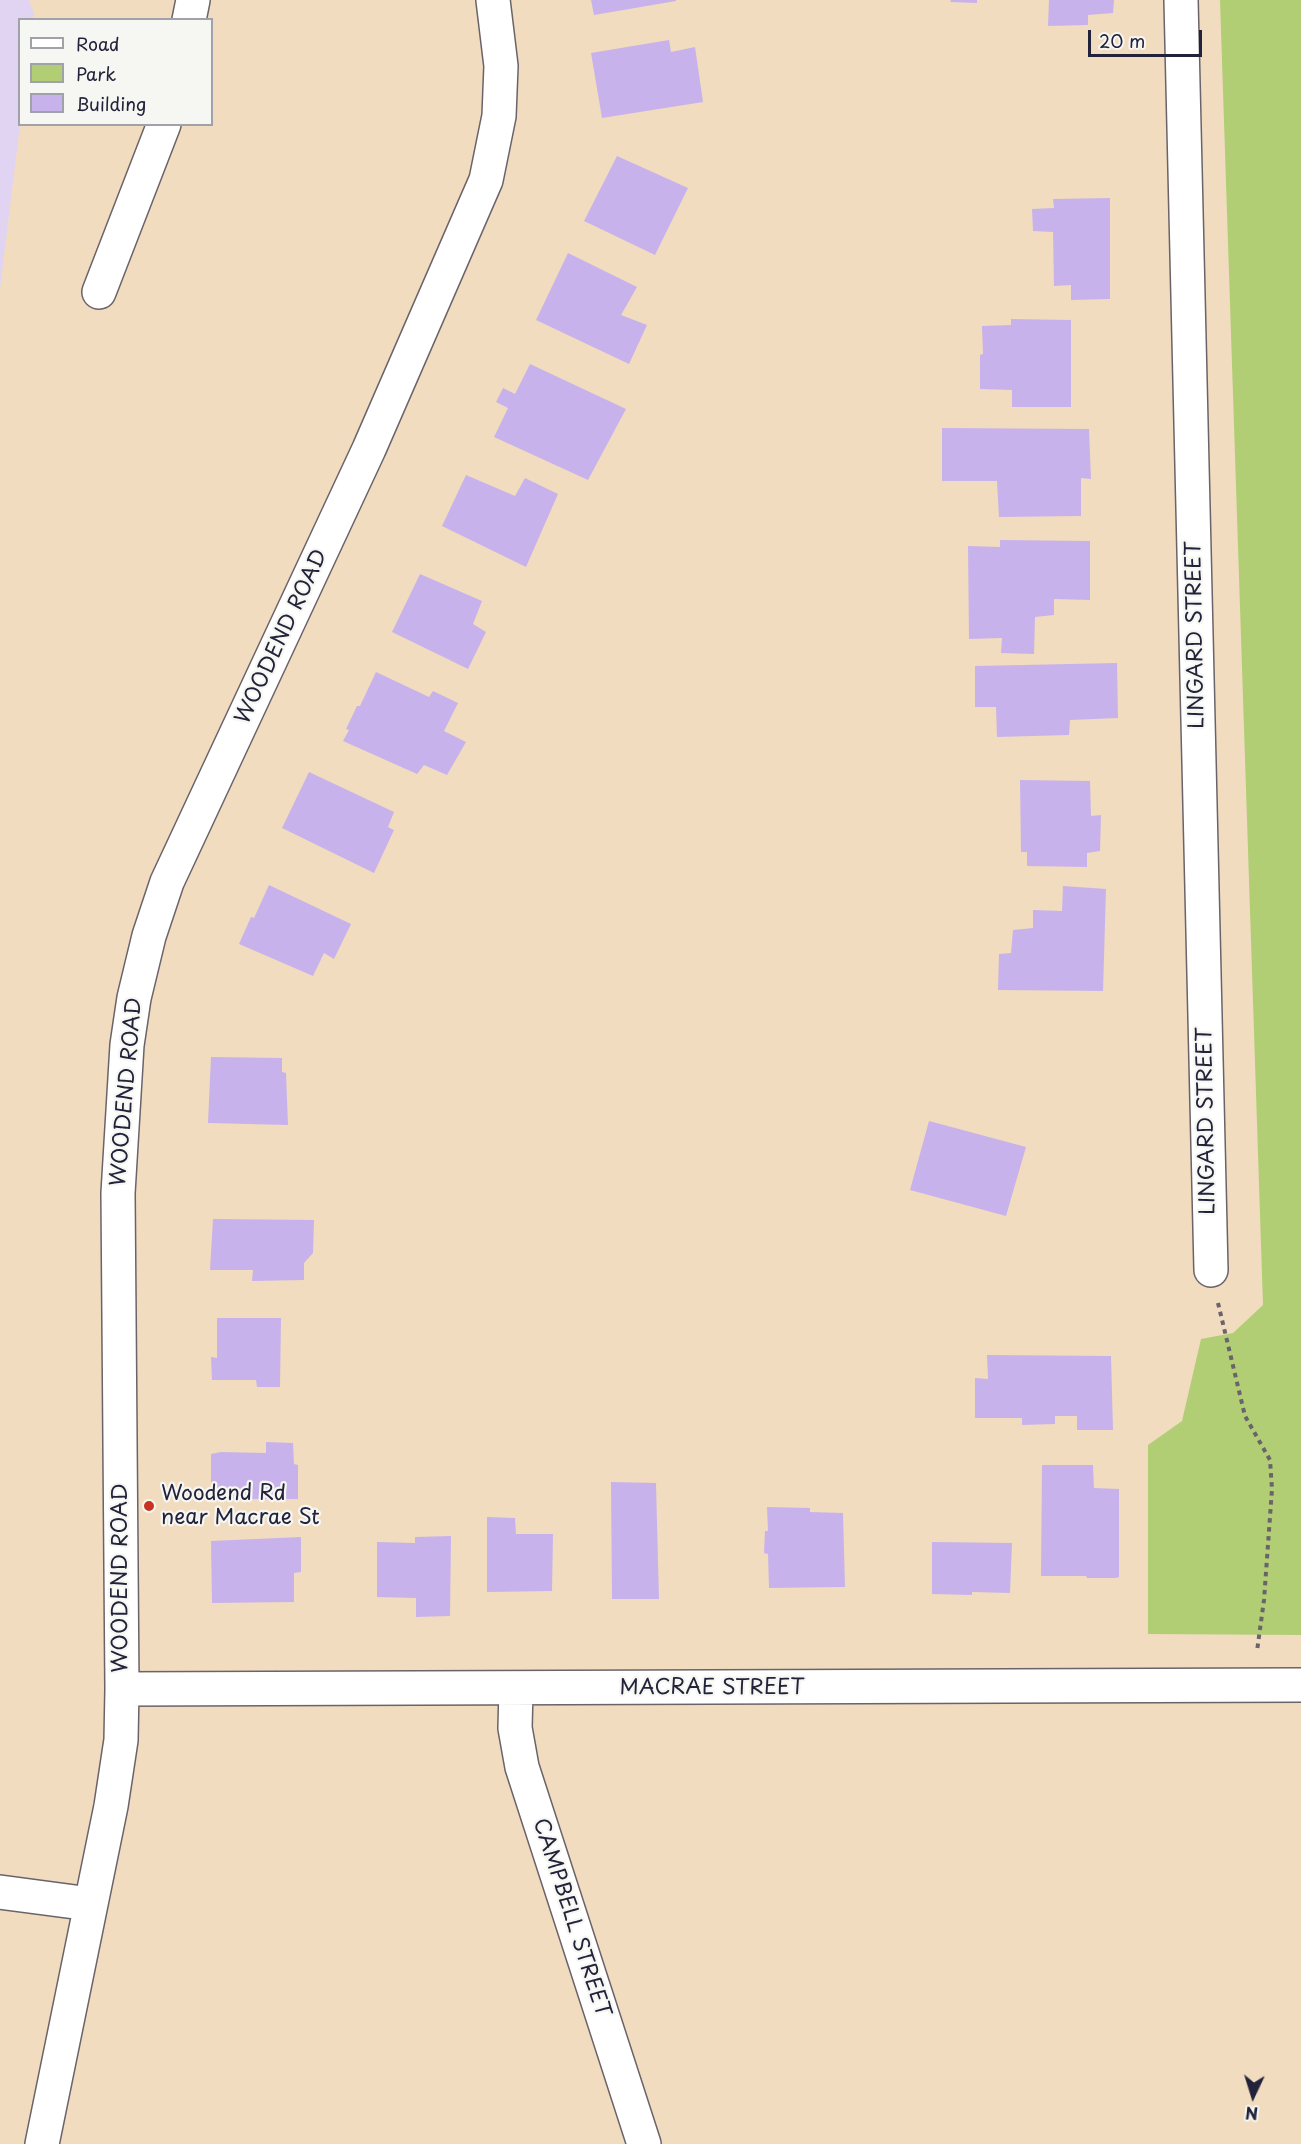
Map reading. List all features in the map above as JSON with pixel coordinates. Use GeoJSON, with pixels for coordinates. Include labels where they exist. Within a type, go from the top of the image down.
{"type":"FeatureCollection","features":[{"type":"Feature","properties":{"kind":"street"},"geometry":{"type":"LineString","coordinates":[[189,18],[193,0]]}},
{"type":"Feature","properties":{"kind":"street","name":"WOODEND ROAD"},"geometry":{"type":"LineString","coordinates":[[42,2144],[111,1806],[121,1740],[118,1193],[127,1045],[134,998],[167,882],[369,449],[486,180],[499,116],[501,66],[493,0]]}},
{"type":"Feature","properties":{"kind":"street","name":"LINGARD STREET"},"geometry":{"type":"LineString","coordinates":[[1182,0],[1211,1270]]}},
{"type":"Feature","properties":{"kind":"street"},"geometry":{"type":"LineString","coordinates":[[99,292],[163,126]]}},
{"type":"Feature","properties":{"kind":"street","name":"MACRAE STREET"},"geometry":{"type":"LineString","coordinates":[[122,1689],[1301,1685]]}},
{"type":"Feature","properties":{"kind":"street","name":"CAMPBELL STREET"},"geometry":{"type":"LineString","coordinates":[[516,1689],[515,1728],[522,1767],[644,2144]]}},
{"type":"Feature","properties":{"kind":"street"},"geometry":{"type":"LineString","coordinates":[[0,1892],[90,1904]]}},
{"type":"Feature","properties":{"kind":"path"},"geometry":{"type":"LineString","coordinates":[[1211,1270],[1245,1416],[1270,1460],[1272,1490],[1264,1600],[1256,1656],[1243,1685]]}},
{"type":"Feature","properties":{"kind":"shaded area"},"geometry":{"type":"Polygon","coordinates":[[[0,0],[29,0],[33,18],[18,18],[18,126],[20,126],[0,288],[0,0]]]}},
{"type":"Feature","properties":{"kind":"green space"},"geometry":{"type":"Polygon","coordinates":[[[1220,0],[1301,0],[1301,1635],[1148,1634],[1148,1445],[1182,1421],[1201,1339],[1233,1333],[1263,1305],[1220,0]]]}},
{"type":"Feature","properties":{"kind":"building"},"geometry":{"type":"Polygon","coordinates":[[[591,0],[676,0],[676,1],[594,15],[591,0]]]}},
{"type":"Feature","properties":{"kind":"building"},"geometry":{"type":"Polygon","coordinates":[[[951,0],[977,0],[977,3],[950,2],[951,0]]]}},
{"type":"Feature","properties":{"kind":"building"},"geometry":{"type":"Polygon","coordinates":[[[1049,0],[1114,0],[1113,13],[1088,15],[1088,25],[1048,26],[1049,0]]]}},
{"type":"Feature","properties":{"kind":"building"},"geometry":{"type":"Polygon","coordinates":[[[669,40],[671,52],[695,47],[703,102],[602,118],[591,53],[669,40]]]}},
{"type":"Feature","properties":{"kind":"building"},"geometry":{"type":"Polygon","coordinates":[[[617,156],[688,188],[655,255],[584,221],[617,156]]]}},
{"type":"Feature","properties":{"kind":"building"},"geometry":{"type":"Polygon","coordinates":[[[1110,198],[1110,299],[1071,300],[1071,285],[1054,286],[1053,232],[1033,231],[1032,209],[1054,208],[1053,199],[1110,198]]]}},
{"type":"Feature","properties":{"kind":"building"},"geometry":{"type":"Polygon","coordinates":[[[568,253],[637,287],[621,315],[647,325],[629,364],[536,320],[568,253]]]}},
{"type":"Feature","properties":{"kind":"building"},"geometry":{"type":"Polygon","coordinates":[[[1011,319],[1071,320],[1071,407],[1012,407],[1012,390],[980,389],[980,355],[983,354],[982,326],[1011,325],[1011,319]]]}},
{"type":"Feature","properties":{"kind":"building"},"geometry":{"type":"Polygon","coordinates":[[[530,364],[626,409],[588,480],[494,437],[508,408],[496,402],[503,388],[515,394],[530,364]]]}},
{"type":"Feature","properties":{"kind":"building"},"geometry":{"type":"Polygon","coordinates":[[[942,428],[1089,429],[1091,479],[1081,478],[1081,516],[999,517],[997,481],[942,481],[942,428]]]}},
{"type":"Feature","properties":{"kind":"building"},"geometry":{"type":"Polygon","coordinates":[[[466,475],[515,496],[525,478],[558,494],[526,567],[442,526],[466,475]]]}},
{"type":"Feature","properties":{"kind":"building"},"geometry":{"type":"Polygon","coordinates":[[[1000,540],[1090,541],[1090,600],[1054,599],[1054,615],[1035,617],[1034,654],[1001,653],[1002,638],[969,639],[968,546],[1000,547],[1000,540]]]}},
{"type":"Feature","properties":{"kind":"building"},"geometry":{"type":"Polygon","coordinates":[[[420,574],[482,601],[473,624],[486,632],[468,669],[392,632],[420,574]]]}},
{"type":"Feature","properties":{"kind":"building"},"geometry":{"type":"Polygon","coordinates":[[[1117,663],[1118,718],[1070,720],[1069,735],[997,737],[996,707],[975,707],[975,666],[1117,663]]]}},
{"type":"Feature","properties":{"kind":"building"},"geometry":{"type":"Polygon","coordinates":[[[376,672],[429,697],[433,691],[458,703],[444,731],[466,742],[447,775],[424,765],[417,774],[343,741],[357,706],[360,706],[376,672]]]}},
{"type":"Feature","properties":{"kind":"building"},"geometry":{"type":"Polygon","coordinates":[[[309,772],[394,812],[388,827],[394,830],[374,873],[282,828],[309,772]]]}},
{"type":"Feature","properties":{"kind":"building"},"geometry":{"type":"Polygon","coordinates":[[[1020,780],[1090,781],[1091,816],[1101,815],[1100,851],[1087,853],[1087,867],[1027,866],[1027,852],[1021,852],[1020,780]]]}},
{"type":"Feature","properties":{"kind":"building"},"geometry":{"type":"Polygon","coordinates":[[[269,885],[351,924],[334,959],[324,953],[313,976],[239,944],[269,885]]]}},
{"type":"Feature","properties":{"kind":"building"},"geometry":{"type":"Polygon","coordinates":[[[1063,886],[1106,889],[1103,991],[998,990],[999,954],[1011,953],[1013,930],[1033,928],[1033,910],[1062,911],[1063,886]]]}},
{"type":"Feature","properties":{"kind":"building"},"geometry":{"type":"Polygon","coordinates":[[[211,1057],[282,1058],[282,1072],[286,1073],[288,1125],[208,1123],[211,1057]]]}},
{"type":"Feature","properties":{"kind":"building"},"geometry":{"type":"Polygon","coordinates":[[[929,1121],[1026,1147],[1006,1216],[910,1190],[929,1121]]]}},
{"type":"Feature","properties":{"kind":"building"},"geometry":{"type":"Polygon","coordinates":[[[213,1219],[314,1220],[313,1253],[304,1263],[304,1280],[252,1281],[253,1270],[210,1270],[213,1219]]]}},
{"type":"Feature","properties":{"kind":"building"},"geometry":{"type":"Polygon","coordinates":[[[217,1318],[281,1318],[280,1387],[257,1387],[256,1380],[212,1380],[211,1357],[217,1358],[217,1318]]]}},
{"type":"Feature","properties":{"kind":"building"},"geometry":{"type":"Polygon","coordinates":[[[987,1355],[1111,1356],[1113,1430],[1077,1430],[1077,1416],[1055,1416],[1055,1424],[1022,1425],[1022,1418],[975,1418],[975,1378],[988,1379],[987,1355]]]}},
{"type":"Feature","properties":{"kind":"building"},"geometry":{"type":"Polygon","coordinates":[[[266,1442],[293,1443],[294,1464],[298,1465],[298,1499],[211,1499],[211,1454],[221,1452],[266,1453],[266,1442]]]}},
{"type":"Feature","properties":{"kind":"building"},"geometry":{"type":"Polygon","coordinates":[[[1042,1465],[1093,1465],[1094,1488],[1119,1489],[1119,1577],[1041,1576],[1042,1465]]]}},
{"type":"Feature","properties":{"kind":"building"},"geometry":{"type":"Polygon","coordinates":[[[611,1482],[656,1483],[659,1599],[612,1599],[611,1482]]]}},
{"type":"Feature","properties":{"kind":"building"},"geometry":{"type":"Polygon","coordinates":[[[767,1507],[810,1508],[810,1512],[843,1513],[845,1587],[769,1588],[768,1554],[764,1553],[765,1531],[768,1531],[767,1507]]]}},
{"type":"Feature","properties":{"kind":"building"},"geometry":{"type":"Polygon","coordinates":[[[487,1517],[515,1518],[516,1534],[553,1534],[552,1591],[487,1592],[487,1517]]]}},
{"type":"Feature","properties":{"kind":"building"},"geometry":{"type":"Polygon","coordinates":[[[451,1536],[450,1616],[416,1617],[416,1598],[377,1597],[377,1542],[415,1543],[415,1537],[451,1536]]]}},
{"type":"Feature","properties":{"kind":"building"},"geometry":{"type":"Polygon","coordinates":[[[301,1537],[301,1572],[294,1573],[294,1602],[212,1603],[211,1541],[301,1537]]]}},
{"type":"Feature","properties":{"kind":"building"},"geometry":{"type":"Polygon","coordinates":[[[932,1542],[1012,1543],[1010,1593],[932,1594],[932,1542]]]}},
{"type":"Feature","properties":{"kind":"place","name":"Woodend Rd near Macrae St"},"geometry":{"type":"Point","coordinates":[149,1506]}}]}
